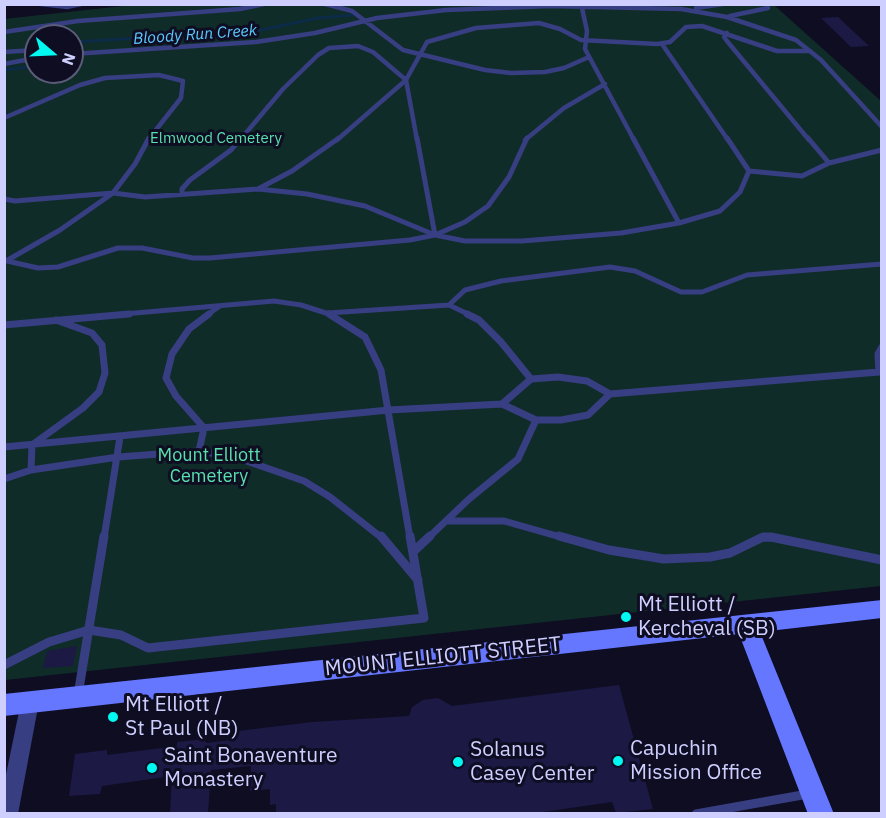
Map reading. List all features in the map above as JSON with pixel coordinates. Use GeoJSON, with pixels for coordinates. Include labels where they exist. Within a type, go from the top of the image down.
{"type":"FeatureCollection","features":[{"type":"Feature","properties":{"kind":"main road","name":"MOUNT ELLIOTT STREET"},"geometry":{"type":"LineString","coordinates":[[4,705],[881,611]]}},
{"type":"Feature","properties":{"kind":"main road"},"geometry":{"type":"LineString","coordinates":[[746,624],[817,804]]}},
{"type":"Feature","properties":{"kind":"street"},"geometry":{"type":"LineString","coordinates":[[8,813],[30,702]]}},
{"type":"Feature","properties":{"kind":"lane"},"geometry":{"type":"LineString","coordinates":[[41,4],[67,7],[81,4]]}},
{"type":"Feature","properties":{"kind":"lane"},"geometry":{"type":"LineString","coordinates":[[4,32],[78,21],[240,9],[264,4]]}},
{"type":"Feature","properties":{"kind":"lane"},"geometry":{"type":"LineString","coordinates":[[325,4],[352,11],[367,21],[392,44],[418,55],[494,71],[520,74],[559,70],[589,57]]}},
{"type":"Feature","properties":{"kind":"lane"},"geometry":{"type":"LineString","coordinates":[[690,10],[723,4]]}},
{"type":"Feature","properties":{"kind":"lane"},"geometry":{"type":"LineString","coordinates":[[84,53],[256,42],[377,18],[446,10],[561,6],[690,10],[727,17],[787,35],[810,51],[882,127]]}},
{"type":"Feature","properties":{"kind":"lane"},"geometry":{"type":"LineString","coordinates":[[582,8],[585,49],[679,223]]}},
{"type":"Feature","properties":{"kind":"lane"},"geometry":{"type":"LineString","coordinates":[[727,17],[768,8]]}},
{"type":"Feature","properties":{"kind":"lane"},"geometry":{"type":"LineString","coordinates":[[258,189],[292,171],[348,132],[406,80],[427,42],[436,37],[506,24],[546,24],[560,29],[575,39],[586,41],[662,44],[673,40],[680,30],[689,26],[706,26],[777,51],[810,51]]}},
{"type":"Feature","properties":{"kind":"lane"},"geometry":{"type":"LineString","coordinates":[[727,33],[724,37],[727,41],[829,163]]}},
{"type":"Feature","properties":{"kind":"lane"},"geometry":{"type":"LineString","coordinates":[[662,44],[750,171],[802,176],[829,163],[882,150]]}},
{"type":"Feature","properties":{"kind":"lane"},"geometry":{"type":"LineString","coordinates":[[182,194],[182,189],[190,180],[231,150],[301,70],[329,48],[358,46],[373,52],[406,80],[435,235]]}},
{"type":"Feature","properties":{"kind":"lane"},"geometry":{"type":"LineString","coordinates":[[4,52],[24,51]]}},
{"type":"Feature","properties":{"kind":"lane"},"geometry":{"type":"LineString","coordinates":[[4,64],[24,60]]}},
{"type":"Feature","properties":{"kind":"lane"},"geometry":{"type":"LineString","coordinates":[[4,118],[80,85],[105,78],[159,75],[183,81],[181,98],[154,129],[135,164],[113,193],[60,230],[6,261]]}},
{"type":"Feature","properties":{"kind":"lane"},"geometry":{"type":"LineString","coordinates":[[6,261],[38,268],[58,267],[118,248],[146,248],[193,258],[210,258],[410,240],[435,235],[465,222],[488,206],[509,177],[523,141],[564,108],[604,84]]}},
{"type":"Feature","properties":{"kind":"lane"},"geometry":{"type":"LineString","coordinates":[[4,199],[15,201],[113,193],[146,197],[258,189],[297,193],[365,206],[435,235],[465,241],[522,241],[621,233],[679,223],[720,211],[741,192],[750,171]]}},
{"type":"Feature","properties":{"kind":"lane"},"geometry":{"type":"LineString","coordinates":[[4,205],[15,201]]}},
{"type":"Feature","properties":{"kind":"lane"},"geometry":{"type":"LineString","coordinates":[[146,248],[148,238]]}},
{"type":"Feature","properties":{"kind":"lane"},"geometry":{"type":"LineString","coordinates":[[449,305],[465,290],[501,281],[610,267],[635,271],[681,292],[702,292],[747,275],[882,264]]}},
{"type":"Feature","properties":{"kind":"lane"},"geometry":{"type":"LineString","coordinates":[[4,325],[274,301],[301,305],[328,313],[365,336],[381,370],[420,582],[424,618],[148,648],[121,635],[89,630],[49,642],[4,665]]}},
{"type":"Feature","properties":{"kind":"lane"},"geometry":{"type":"LineString","coordinates":[[204,428],[176,396],[166,378],[172,354],[189,329],[222,305]]}},
{"type":"Feature","properties":{"kind":"lane"},"geometry":{"type":"LineString","coordinates":[[328,313],[449,305],[478,320],[501,342],[531,380]]}},
{"type":"Feature","properties":{"kind":"lane"},"geometry":{"type":"LineString","coordinates":[[32,445],[83,408],[99,392],[105,373],[102,345],[92,333],[54,319]]}},
{"type":"Feature","properties":{"kind":"lane"},"geometry":{"type":"LineString","coordinates":[[502,404],[531,380],[558,377],[587,381],[610,394],[880,373],[878,354],[882,347]]}},
{"type":"Feature","properties":{"kind":"lane"},"geometry":{"type":"LineString","coordinates":[[4,447],[389,410],[502,404],[536,420],[561,420],[588,415],[610,394]]}},
{"type":"Feature","properties":{"kind":"lane"},"geometry":{"type":"LineString","coordinates":[[414,551],[518,459],[536,420]]}},
{"type":"Feature","properties":{"kind":"lane"},"geometry":{"type":"LineString","coordinates":[[199,451],[204,428]]}},
{"type":"Feature","properties":{"kind":"lane"},"geometry":{"type":"LineString","coordinates":[[77,697],[120,437]]}},
{"type":"Feature","properties":{"kind":"lane"},"geometry":{"type":"LineString","coordinates":[[31,470],[32,445]]}},
{"type":"Feature","properties":{"kind":"lane"},"geometry":{"type":"LineString","coordinates":[[4,479],[31,470],[118,457],[199,451],[235,457],[304,481],[355,514],[378,533],[420,582]]}},
{"type":"Feature","properties":{"kind":"lane"},"geometry":{"type":"LineString","coordinates":[[446,521],[474,519],[504,521],[609,550],[664,559],[720,555],[763,537],[771,537],[882,560]]}},
{"type":"Feature","properties":{"kind":"lane"},"geometry":{"type":"LineString","coordinates":[[696,813],[778,798],[817,804]]}},
{"type":"Feature","properties":{"kind":"green space","name":"Mount Elliott Cemetery"},"geometry":{"type":"Polygon","coordinates":[[[141,4],[774,5],[881,101],[881,586],[5,680],[4,19],[141,4]]]}},
{"type":"Feature","properties":{"kind":"building"},"geometry":{"type":"Polygon","coordinates":[[[838,17],[869,46],[851,47],[821,18],[838,17]]]}},
{"type":"Feature","properties":{"kind":"building"},"geometry":{"type":"Polygon","coordinates":[[[77,646],[73,666],[43,668],[47,651],[77,646]]]}},
{"type":"Feature","properties":{"kind":"building","name":"Solanus Casey Center"},"geometry":{"type":"Polygon","coordinates":[[[619,685],[653,809],[616,813],[612,802],[536,813],[276,813],[276,804],[270,805],[270,789],[250,791],[251,766],[211,770],[208,813],[170,813],[172,776],[102,786],[100,794],[69,796],[75,754],[107,750],[107,755],[177,746],[177,742],[205,739],[206,743],[230,740],[230,732],[312,722],[409,716],[412,707],[423,700],[438,698],[452,706],[619,685]]]}},
{"type":"Feature","properties":{"kind":"waterway","name":"Bloody Run Creek"},"geometry":{"type":"LineString","coordinates":[[84,41],[175,36],[233,36],[318,18],[353,15]]}},
{"type":"Feature","properties":{"kind":"waterway","name":"Bloody Run Creek"},"geometry":{"type":"LineString","coordinates":[[4,70],[24,68]]}},
{"type":"Feature","properties":{"kind":"place","name":"Mt Elliott / Kercheval (SB)"},"geometry":{"type":"Point","coordinates":[626,617]}},
{"type":"Feature","properties":{"kind":"place","name":"Mt Elliott / St Paul (NB)"},"geometry":{"type":"Point","coordinates":[113,717]}},
{"type":"Feature","properties":{"kind":"place","name":"Capuchin Mission Office"},"geometry":{"type":"Point","coordinates":[618,761]}},
{"type":"Feature","properties":{"kind":"place","name":"Solanus Casey Center"},"geometry":{"type":"Point","coordinates":[458,762]}},
{"type":"Feature","properties":{"kind":"place","name":"Saint Bonaventure Monastery"},"geometry":{"type":"Point","coordinates":[152,768]}},
{"type":"Feature","properties":{"kind":"park label","name":"Elmwood Cemetery"},"geometry":{"type":"Point","coordinates":[216,139]}}]}
